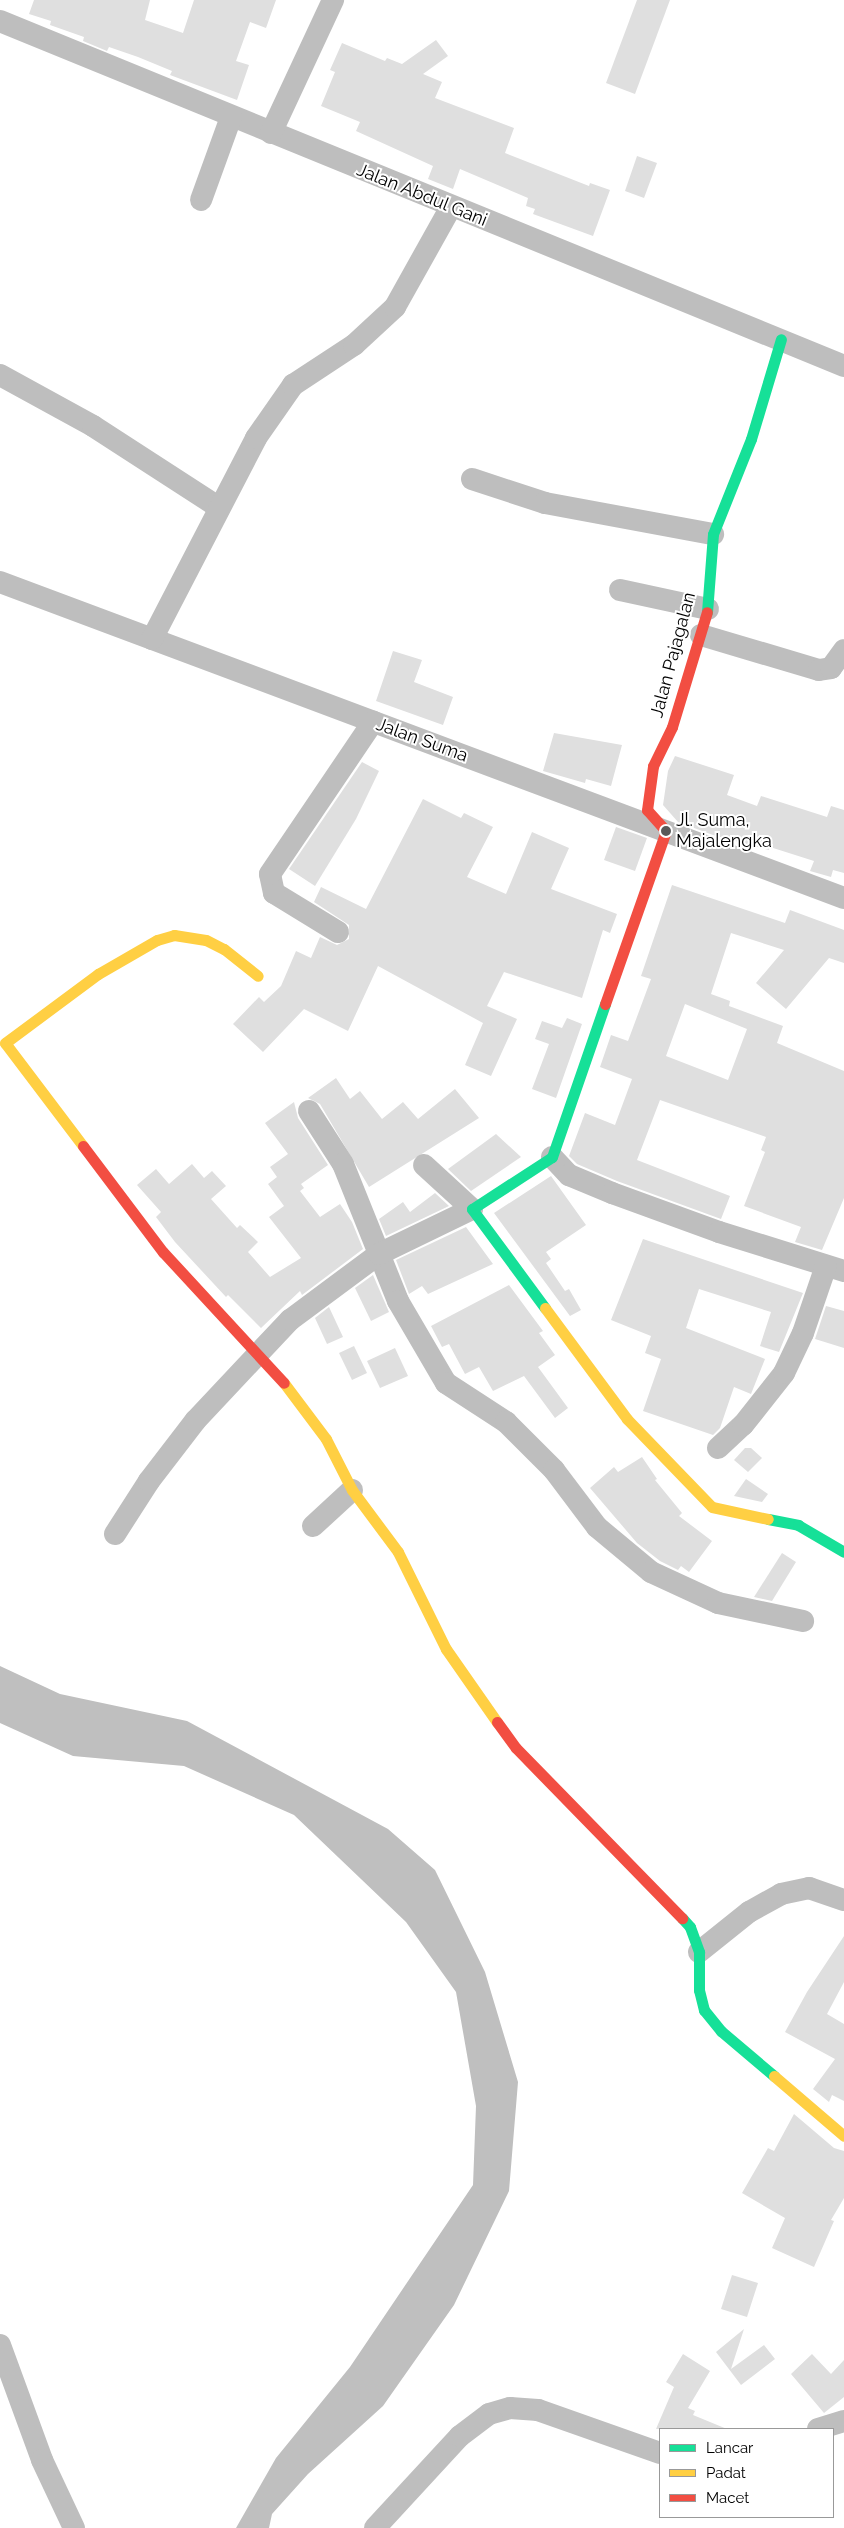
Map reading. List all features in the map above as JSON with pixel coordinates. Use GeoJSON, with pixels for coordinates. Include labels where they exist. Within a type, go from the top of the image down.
{"type":"FeatureCollection","features":[{"type":"Feature","properties":{"kind":"street"},"geometry":{"type":"LineString","coordinates":[[271,133],[333,0]]}},
{"type":"Feature","properties":{"kind":"street","name":"Jalan Abdul Gani"},"geometry":{"type":"LineString","coordinates":[[0,21],[450,207],[844,366]]}},
{"type":"Feature","properties":{"kind":"street"},"geometry":{"type":"LineString","coordinates":[[201,200],[231,117]]}},
{"type":"Feature","properties":{"kind":"street"},"geometry":{"type":"LineString","coordinates":[[152,639],[218,507],[256,438],[293,385],[354,345],[395,307],[450,207]]}},
{"type":"Feature","properties":{"kind":"street","name":"Jalan Pajagalan"},"geometry":{"type":"LineString","coordinates":[[666,831],[647,810],[653,766],[672,727],[708,609],[713,534],[751,439],[780,339]]}},
{"type":"Feature","properties":{"kind":"street"},"geometry":{"type":"LineString","coordinates":[[0,375],[93,426],[218,507]]}},
{"type":"Feature","properties":{"kind":"street"},"geometry":{"type":"LineString","coordinates":[[472,479],[545,503],[713,534]]}},
{"type":"Feature","properties":{"kind":"street","name":"Jalan Suma"},"geometry":{"type":"LineString","coordinates":[[0,582],[844,898]]}},
{"type":"Feature","properties":{"kind":"street"},"geometry":{"type":"LineString","coordinates":[[620,590],[708,609]]}},
{"type":"Feature","properties":{"kind":"street"},"geometry":{"type":"LineString","coordinates":[[700,635],[819,670],[831,668],[844,650]]}},
{"type":"Feature","properties":{"kind":"street"},"geometry":{"type":"LineString","coordinates":[[338,932],[274,893],[270,874],[373,722]]}},
{"type":"Feature","properties":{"kind":"street"},"geometry":{"type":"LineString","coordinates":[[115,1534],[148,1481],[195,1421],[258,1357],[290,1320],[379,1254],[472,1209],[552,1157],[666,831]]}},
{"type":"Feature","properties":{"kind":"street"},"geometry":{"type":"LineString","coordinates":[[258,976],[224,949],[206,940],[174,935],[157,940],[98,974],[2,1041],[163,1252],[289,1389],[326,1439],[352,1490],[398,1552],[446,1649],[516,1748],[690,1927],[699,1952],[699,1990],[704,2010],[721,2031],[844,2136]]}},
{"type":"Feature","properties":{"kind":"street"},"geometry":{"type":"LineString","coordinates":[[308,1110],[343,1164],[398,1302],[446,1383],[506,1422],[554,1470],[597,1527],[651,1572],[710,1599],[803,1621]]}},
{"type":"Feature","properties":{"kind":"street"},"geometry":{"type":"LineString","coordinates":[[552,1157],[569,1175],[612,1193],[719,1232],[835,1269],[784,1373],[743,1425],[718,1448]]}},
{"type":"Feature","properties":{"kind":"street"},"geometry":{"type":"LineString","coordinates":[[424,1165],[472,1209],[627,1419],[712,1507],[798,1525],[844,1552]]}},
{"type":"Feature","properties":{"kind":"street"},"geometry":{"type":"LineString","coordinates":[[313,1526],[352,1490]]}},
{"type":"Feature","properties":{"kind":"street"},"geometry":{"type":"LineString","coordinates":[[699,1952],[749,1912],[781,1894],[809,1888],[844,1900]]}},
{"type":"Feature","properties":{"kind":"street"},"geometry":{"type":"LineString","coordinates":[[0,2345],[42,2460],[74,2528]]}},
{"type":"Feature","properties":{"kind":"street"},"geometry":{"type":"LineString","coordinates":[[375,2528],[460,2436],[489,2414],[510,2408],[538,2410],[659,2453]]}},
{"type":"Feature","properties":{"kind":"street"},"geometry":{"type":"LineString","coordinates":[[821,2428],[844,2421]]}},
{"type":"Feature","properties":{"kind":"shaded area"},"geometry":{"type":"Polygon","coordinates":[[[0,1666],[60,1694],[187,1721],[388,1829],[435,1870],[485,1972],[518,2082],[509,2191],[454,2305],[383,2406],[308,2474],[272,2514],[269,2528],[236,2528],[276,2458],[350,2367],[473,2185],[476,2106],[456,1992],[406,1922],[294,1815],[184,1766],[73,1756],[0,1723],[0,1666]]]}},
{"type":"Feature","properties":{"kind":"building"},"geometry":{"type":"Polygon","coordinates":[[[34,0],[150,0],[145,20],[183,33],[194,0],[276,0],[266,28],[250,22],[236,61],[249,65],[237,100],[170,75],[172,71],[138,57],[109,47],[107,51],[83,41],[84,37],[50,25],[51,21],[29,14],[34,0]]]}},
{"type":"Feature","properties":{"kind":"building"},"geometry":{"type":"Polygon","coordinates":[[[637,0],[670,0],[635,94],[606,83],[637,0]]]}},
{"type":"Feature","properties":{"kind":"building"},"geometry":{"type":"Polygon","coordinates":[[[436,40],[448,56],[423,74],[442,82],[435,98],[514,128],[505,153],[589,186],[590,183],[610,190],[593,236],[533,214],[535,209],[526,206],[528,198],[460,169],[453,189],[428,179],[433,166],[356,131],[360,122],[321,106],[335,72],[330,70],[342,43],[385,61],[387,58],[402,64],[436,40]]]}},
{"type":"Feature","properties":{"kind":"building"},"geometry":{"type":"Polygon","coordinates":[[[637,156],[657,163],[644,198],[625,191],[637,156]]]}},
{"type":"Feature","properties":{"kind":"building"},"geometry":{"type":"Polygon","coordinates":[[[393,651],[422,660],[414,682],[453,697],[443,725],[376,701],[393,651]]]}},
{"type":"Feature","properties":{"kind":"building"},"geometry":{"type":"Polygon","coordinates":[[[554,733],[622,745],[611,786],[586,779],[585,783],[543,771],[554,733]]]}},
{"type":"Feature","properties":{"kind":"building"},"geometry":{"type":"Polygon","coordinates":[[[675,756],[734,775],[727,795],[757,806],[761,796],[827,817],[831,806],[844,810],[844,873],[833,870],[831,877],[810,871],[814,861],[770,847],[769,850],[713,835],[678,822],[663,805],[668,771],[675,756]]]}},
{"type":"Feature","properties":{"kind":"building"},"geometry":{"type":"Polygon","coordinates":[[[362,762],[379,771],[356,819],[315,886],[289,869],[362,762]]]}},
{"type":"Feature","properties":{"kind":"building"},"geometry":{"type":"Polygon","coordinates":[[[423,799],[461,818],[464,813],[493,827],[467,877],[506,894],[532,832],[569,848],[551,889],[617,914],[610,933],[603,930],[582,998],[504,972],[487,1006],[517,1019],[491,1076],[465,1065],[483,1023],[378,966],[348,1031],[304,1009],[263,1052],[233,1024],[259,997],[264,1002],[281,986],[296,951],[311,958],[320,937],[337,945],[349,939],[349,925],[314,902],[321,887],[366,909],[423,799]]]}},
{"type":"Feature","properties":{"kind":"building"},"geometry":{"type":"Polygon","coordinates":[[[616,827],[647,838],[635,871],[604,860],[616,827]]]}},
{"type":"Feature","properties":{"kind":"building"},"geometry":{"type":"Polygon","coordinates":[[[672,885],[785,923],[790,910],[844,930],[844,963],[829,958],[786,1009],[756,983],[784,950],[731,933],[711,994],[730,1001],[729,1006],[783,1026],[777,1043],[844,1071],[844,1198],[822,1250],[795,1242],[801,1227],[744,1206],[765,1152],[761,1150],[766,1137],[660,1100],[637,1160],[730,1196],[721,1219],[617,1181],[577,1164],[569,1156],[585,1113],[615,1125],[632,1079],[600,1067],[611,1035],[628,1041],[651,979],[641,976],[672,885]],[[685,1004],[666,1056],[728,1080],[747,1029],[685,1004]]]}},
{"type":"Feature","properties":{"kind":"building"},"geometry":{"type":"Polygon","coordinates":[[[567,1018],[582,1024],[556,1098],[532,1089],[549,1044],[535,1039],[542,1021],[562,1028],[567,1018]]]}},
{"type":"Feature","properties":{"kind":"building"},"geometry":{"type":"Polygon","coordinates":[[[336,1078],[350,1099],[360,1091],[382,1119],[403,1102],[418,1119],[455,1089],[479,1118],[369,1187],[320,1104],[308,1098],[336,1078]]]}},
{"type":"Feature","properties":{"kind":"building"},"geometry":{"type":"Polygon","coordinates":[[[294,1102],[298,1118],[328,1165],[301,1184],[304,1188],[300,1191],[320,1217],[340,1204],[352,1222],[363,1249],[302,1295],[300,1291],[261,1328],[228,1295],[226,1297],[175,1242],[156,1217],[161,1212],[137,1185],[156,1169],[169,1184],[192,1164],[204,1178],[212,1171],[226,1186],[211,1199],[237,1228],[240,1225],[258,1242],[248,1252],[270,1277],[301,1258],[269,1217],[284,1206],[268,1184],[277,1177],[270,1167],[288,1154],[265,1123],[294,1102]]]}},
{"type":"Feature","properties":{"kind":"building"},"geometry":{"type":"Polygon","coordinates":[[[496,1134],[521,1157],[471,1191],[448,1169],[496,1134]]]}},
{"type":"Feature","properties":{"kind":"building"},"geometry":{"type":"Polygon","coordinates":[[[551,1176],[586,1225],[546,1252],[551,1259],[546,1263],[565,1291],[569,1289],[581,1310],[570,1316],[494,1213],[551,1176]]]}},
{"type":"Feature","properties":{"kind":"building"},"geometry":{"type":"Polygon","coordinates":[[[435,1193],[449,1206],[386,1236],[379,1219],[403,1202],[410,1212],[435,1193]]]}},
{"type":"Feature","properties":{"kind":"building"},"geometry":{"type":"Polygon","coordinates":[[[466,1227],[493,1264],[428,1294],[422,1286],[409,1294],[396,1260],[466,1227]]]}},
{"type":"Feature","properties":{"kind":"building"},"geometry":{"type":"Polygon","coordinates":[[[643,1239],[803,1293],[779,1352],[760,1346],[771,1312],[699,1289],[686,1328],[765,1359],[751,1394],[734,1387],[720,1428],[713,1435],[643,1411],[661,1359],[645,1353],[651,1336],[611,1320],[643,1239]]]}},
{"type":"Feature","properties":{"kind":"building"},"geometry":{"type":"Polygon","coordinates":[[[373,1275],[389,1312],[371,1321],[355,1288],[373,1275]]]}},
{"type":"Feature","properties":{"kind":"building"},"geometry":{"type":"Polygon","coordinates":[[[509,1285],[543,1331],[539,1333],[555,1355],[538,1367],[568,1408],[555,1418],[524,1376],[493,1391],[479,1367],[465,1374],[449,1344],[442,1347],[431,1326],[509,1285]]]}},
{"type":"Feature","properties":{"kind":"building"},"geometry":{"type":"Polygon","coordinates":[[[826,1306],[844,1311],[844,1348],[815,1339],[826,1306]]]}},
{"type":"Feature","properties":{"kind":"building"},"geometry":{"type":"Polygon","coordinates":[[[329,1307],[343,1337],[327,1344],[315,1318],[329,1307]]]}},
{"type":"Feature","properties":{"kind":"building"},"geometry":{"type":"Polygon","coordinates":[[[354,1346],[367,1373],[352,1380],[339,1353],[354,1346]]]}},
{"type":"Feature","properties":{"kind":"building"},"geometry":{"type":"Polygon","coordinates":[[[395,1348],[408,1376],[380,1388],[367,1361],[395,1348]]]}},
{"type":"Feature","properties":{"kind":"building"},"geometry":{"type":"Polygon","coordinates":[[[745,1448],[751,1448],[762,1458],[748,1472],[734,1460],[745,1448]]]}},
{"type":"Feature","properties":{"kind":"building"},"geometry":{"type":"Polygon","coordinates":[[[642,1457],[657,1479],[655,1480],[682,1513],[679,1516],[712,1541],[689,1572],[681,1566],[678,1570],[660,1561],[637,1543],[590,1488],[614,1467],[618,1472],[642,1457]]]}},
{"type":"Feature","properties":{"kind":"building"},"geometry":{"type":"Polygon","coordinates":[[[746,1479],[768,1494],[762,1502],[734,1496],[746,1479]]]}},
{"type":"Feature","properties":{"kind":"building"},"geometry":{"type":"Polygon","coordinates":[[[782,1553],[796,1562],[772,1601],[754,1597],[782,1553]]]}},
{"type":"Feature","properties":{"kind":"building"},"geometry":{"type":"Polygon","coordinates":[[[844,1936],[844,1982],[827,2014],[844,2024],[844,2101],[832,2095],[829,2102],[813,2089],[835,2059],[785,2032],[807,1992],[844,1936]]]}},
{"type":"Feature","properties":{"kind":"building"},"geometry":{"type":"Polygon","coordinates":[[[794,2114],[834,2148],[844,2151],[844,2198],[831,2220],[834,2221],[814,2267],[772,2248],[785,2218],[742,2193],[768,2148],[774,2151],[794,2114]]]}},
{"type":"Feature","properties":{"kind":"building"},"geometry":{"type":"Polygon","coordinates":[[[732,2275],[758,2283],[747,2317],[721,2309],[732,2275]]]}},
{"type":"Feature","properties":{"kind":"building"},"geometry":{"type":"Polygon","coordinates":[[[744,2329],[731,2369],[764,2345],[775,2359],[741,2385],[716,2352],[744,2329]]]}},
{"type":"Feature","properties":{"kind":"building"},"geometry":{"type":"Polygon","coordinates":[[[683,2354],[710,2371],[688,2408],[695,2411],[693,2415],[725,2428],[656,2429],[674,2387],[666,2382],[683,2354]]]}},
{"type":"Feature","properties":{"kind":"building"},"geometry":{"type":"Polygon","coordinates":[[[812,2354],[831,2374],[844,2360],[844,2397],[824,2413],[791,2374],[812,2354]]]}},
{"type":"Feature","properties":{"kind":"traffic: fast"},"geometry":{"type":"LineString","coordinates":[[707,612],[713,534],[751,439],[781,339]]}},
{"type":"Feature","properties":{"kind":"traffic: fast"},"geometry":{"type":"LineString","coordinates":[[545,1308],[472,1209],[552,1157],[605,1004]]}},
{"type":"Feature","properties":{"kind":"traffic: fast"},"geometry":{"type":"LineString","coordinates":[[768,1519],[798,1525],[844,1552]]}},
{"type":"Feature","properties":{"kind":"traffic: fast"},"geometry":{"type":"LineString","coordinates":[[682,1918],[690,1927],[699,1952],[699,1990],[704,2010],[721,2031],[774,2076]]}},
{"type":"Feature","properties":{"kind":"traffic: slow"},"geometry":{"type":"LineString","coordinates":[[83,1146],[5,1043],[98,974],[157,940],[174,935],[206,940],[224,949],[258,976]]}},
{"type":"Feature","properties":{"kind":"traffic: slow"},"geometry":{"type":"LineString","coordinates":[[545,1308],[627,1419],[712,1507],[768,1519]]}},
{"type":"Feature","properties":{"kind":"traffic: slow"},"geometry":{"type":"LineString","coordinates":[[284,1383],[326,1439],[352,1490],[398,1552],[446,1649],[497,1722]]}},
{"type":"Feature","properties":{"kind":"traffic: slow"},"geometry":{"type":"LineString","coordinates":[[774,2076],[844,2136]]}},
{"type":"Feature","properties":{"kind":"traffic: jam"},"geometry":{"type":"LineString","coordinates":[[605,1004],[666,831],[647,810],[653,766],[672,727],[707,612]]}},
{"type":"Feature","properties":{"kind":"traffic: jam"},"geometry":{"type":"LineString","coordinates":[[83,1146],[163,1252],[284,1383]]}},
{"type":"Feature","properties":{"kind":"traffic: jam"},"geometry":{"type":"LineString","coordinates":[[497,1722],[516,1748],[682,1918]]}},
{"type":"Feature","properties":{"kind":"place","name":"Jl. Suma, Majalengka"},"geometry":{"type":"Point","coordinates":[666,831]}}]}
